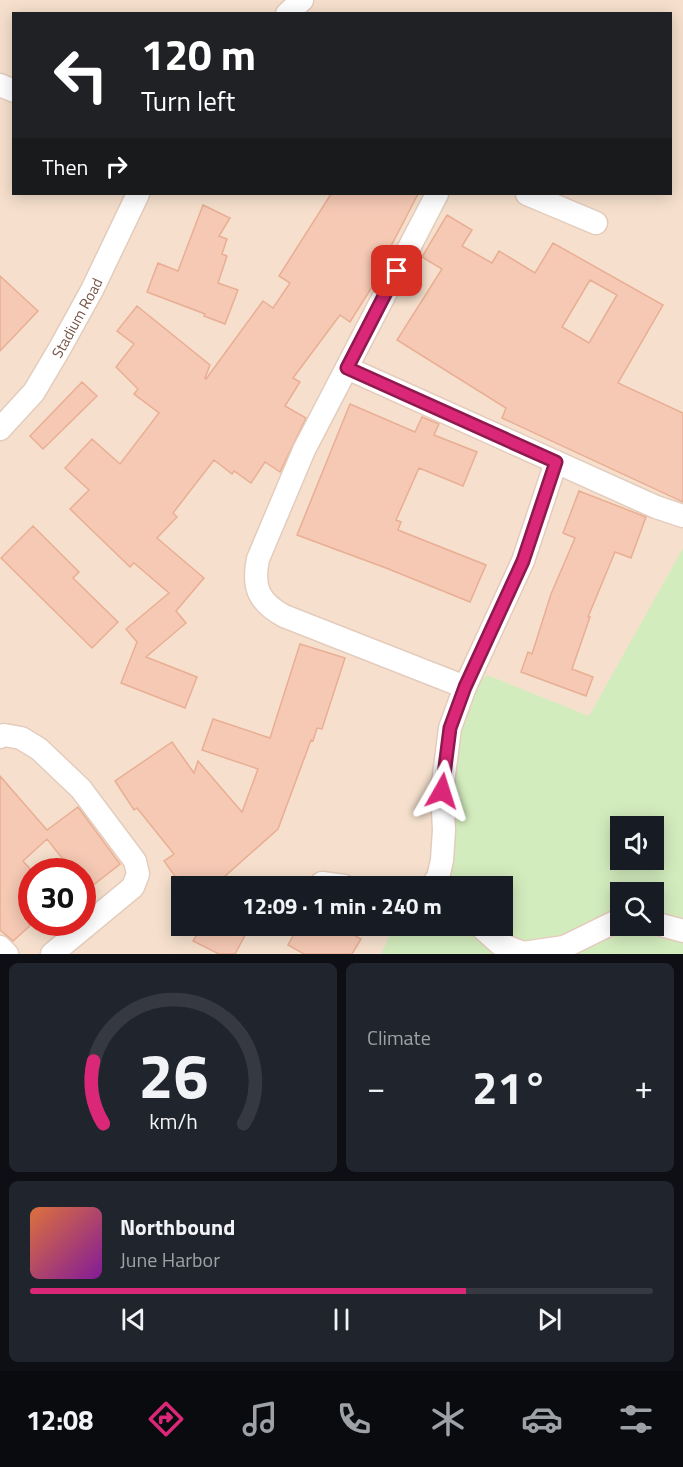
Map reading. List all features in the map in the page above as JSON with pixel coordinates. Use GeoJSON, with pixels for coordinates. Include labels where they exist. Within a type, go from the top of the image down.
{"type":"FeatureCollection","features":[{"type":"Feature","properties":{"kind":"street"},"geometry":{"type":"LineString","coordinates":[[289,12],[302,0]]}},
{"type":"Feature","properties":{"kind":"street","name":"Stadium Road"},"geometry":{"type":"LineString","coordinates":[[0,429],[34,392],[60,348],[92,290],[138,195]]}},
{"type":"Feature","properties":{"kind":"street"},"geometry":{"type":"LineString","coordinates":[[436,195],[304,450],[258,559],[255,575],[256,590],[271,609],[284,616],[465,687]]}},
{"type":"Feature","properties":{"kind":"street"},"geometry":{"type":"LineString","coordinates":[[529,195],[596,223]]}},
{"type":"Feature","properties":{"kind":"street"},"geometry":{"type":"LineString","coordinates":[[347,368],[656,507],[683,516]]}},
{"type":"Feature","properties":{"kind":"street"},"geometry":{"type":"LineString","coordinates":[[440,876],[444,830],[442,791],[450,728],[465,687],[523,561],[556,462]]}},
{"type":"Feature","properties":{"kind":"street"},"geometry":{"type":"LineString","coordinates":[[0,737],[4,735],[21,738],[39,749],[81,789],[135,861],[138,874],[133,887],[52,954]]}},
{"type":"Feature","properties":{"kind":"street"},"geometry":{"type":"LineString","coordinates":[[491,936],[500,944],[523,953],[564,947],[610,924]]}},
{"type":"Feature","properties":{"kind":"street"},"geometry":{"type":"LineString","coordinates":[[664,925],[683,931]]}},
{"type":"Feature","properties":{"kind":"street"},"geometry":{"type":"LineString","coordinates":[[0,947],[8,954]]}},
{"type":"Feature","properties":{"kind":"shaded area"},"geometry":{"type":"Polygon","coordinates":[[[0,0],[683,0],[683,954],[0,954],[0,0]]]}},
{"type":"Feature","properties":{"kind":"green space"},"geometry":{"type":"Polygon","coordinates":[[[683,548],[683,954],[381,954],[389,936],[513,936],[513,876],[449,875],[451,753],[466,695],[487,675],[589,716],[683,548]]]}},
{"type":"Feature","properties":{"kind":"building"},"geometry":{"type":"Polygon","coordinates":[[[330,195],[417,195],[388,252],[391,254],[350,322],[340,315],[293,378],[300,382],[285,406],[306,418],[280,472],[265,462],[251,483],[234,471],[232,474],[214,460],[173,513],[177,517],[157,538],[204,578],[176,611],[186,623],[146,657],[197,677],[185,708],[121,683],[137,642],[126,629],[169,593],[134,563],[130,567],[70,509],[89,490],[65,468],[92,439],[120,464],[159,413],[134,394],[138,389],[116,367],[134,344],[117,331],[137,306],[210,365],[206,379],[263,301],[273,308],[290,283],[279,276],[330,195]]]}},
{"type":"Feature","properties":{"kind":"building"},"geometry":{"type":"Polygon","coordinates":[[[203,205],[230,218],[219,236],[227,239],[222,254],[227,256],[218,283],[238,290],[225,324],[147,292],[158,263],[178,271],[203,205]]]}},
{"type":"Feature","properties":{"kind":"building"},"geometry":{"type":"Polygon","coordinates":[[[447,215],[472,230],[462,246],[492,263],[499,251],[535,273],[553,243],[663,305],[618,383],[683,413],[683,502],[502,418],[506,408],[397,340],[442,269],[422,257],[447,215]],[[590,280],[562,327],[589,343],[617,295],[590,280]]]}},
{"type":"Feature","properties":{"kind":"building"},"geometry":{"type":"Polygon","coordinates":[[[0,276],[38,311],[0,351],[0,276]]]}},
{"type":"Feature","properties":{"kind":"building"},"geometry":{"type":"Polygon","coordinates":[[[82,382],[97,396],[43,449],[30,436],[82,382]]]}},
{"type":"Feature","properties":{"kind":"building"},"geometry":{"type":"Polygon","coordinates":[[[350,404],[415,432],[422,417],[439,424],[434,435],[477,452],[463,486],[419,468],[396,520],[401,522],[398,530],[486,565],[470,602],[297,535],[350,404]]]}},
{"type":"Feature","properties":{"kind":"building"},"geometry":{"type":"Polygon","coordinates":[[[579,491],[646,517],[631,558],[615,552],[588,617],[590,617],[572,669],[593,677],[586,696],[521,672],[528,652],[532,654],[551,594],[575,538],[563,533],[579,491]]]}},
{"type":"Feature","properties":{"kind":"building"},"geometry":{"type":"Polygon","coordinates":[[[33,526],[79,572],[73,578],[118,622],[92,648],[1,558],[33,526]]]}},
{"type":"Feature","properties":{"kind":"building"},"geometry":{"type":"Polygon","coordinates":[[[300,644],[345,658],[322,729],[317,728],[313,741],[311,740],[278,829],[225,876],[175,876],[164,861],[174,854],[137,808],[134,810],[115,781],[172,742],[194,773],[198,761],[242,812],[258,769],[202,750],[213,719],[270,738],[300,644]]]}},
{"type":"Feature","properties":{"kind":"building"},"geometry":{"type":"Polygon","coordinates":[[[0,776],[47,830],[78,807],[120,864],[96,883],[96,858],[62,858],[47,839],[26,858],[18,858],[19,936],[13,941],[0,930],[0,776]]]}},
{"type":"Feature","properties":{"kind":"building"},"geometry":{"type":"Polygon","coordinates":[[[196,936],[245,936],[235,954],[219,954],[193,941],[196,936]]]}},
{"type":"Feature","properties":{"kind":"building"},"geometry":{"type":"Polygon","coordinates":[[[293,936],[356,936],[361,939],[352,954],[304,954],[288,945],[293,936]]]}},
{"type":"Feature","properties":{"kind":"route"},"geometry":{"type":"LineString","coordinates":[[397,271],[347,368],[556,462],[523,561],[465,687],[450,728],[442,791]]}}]}
